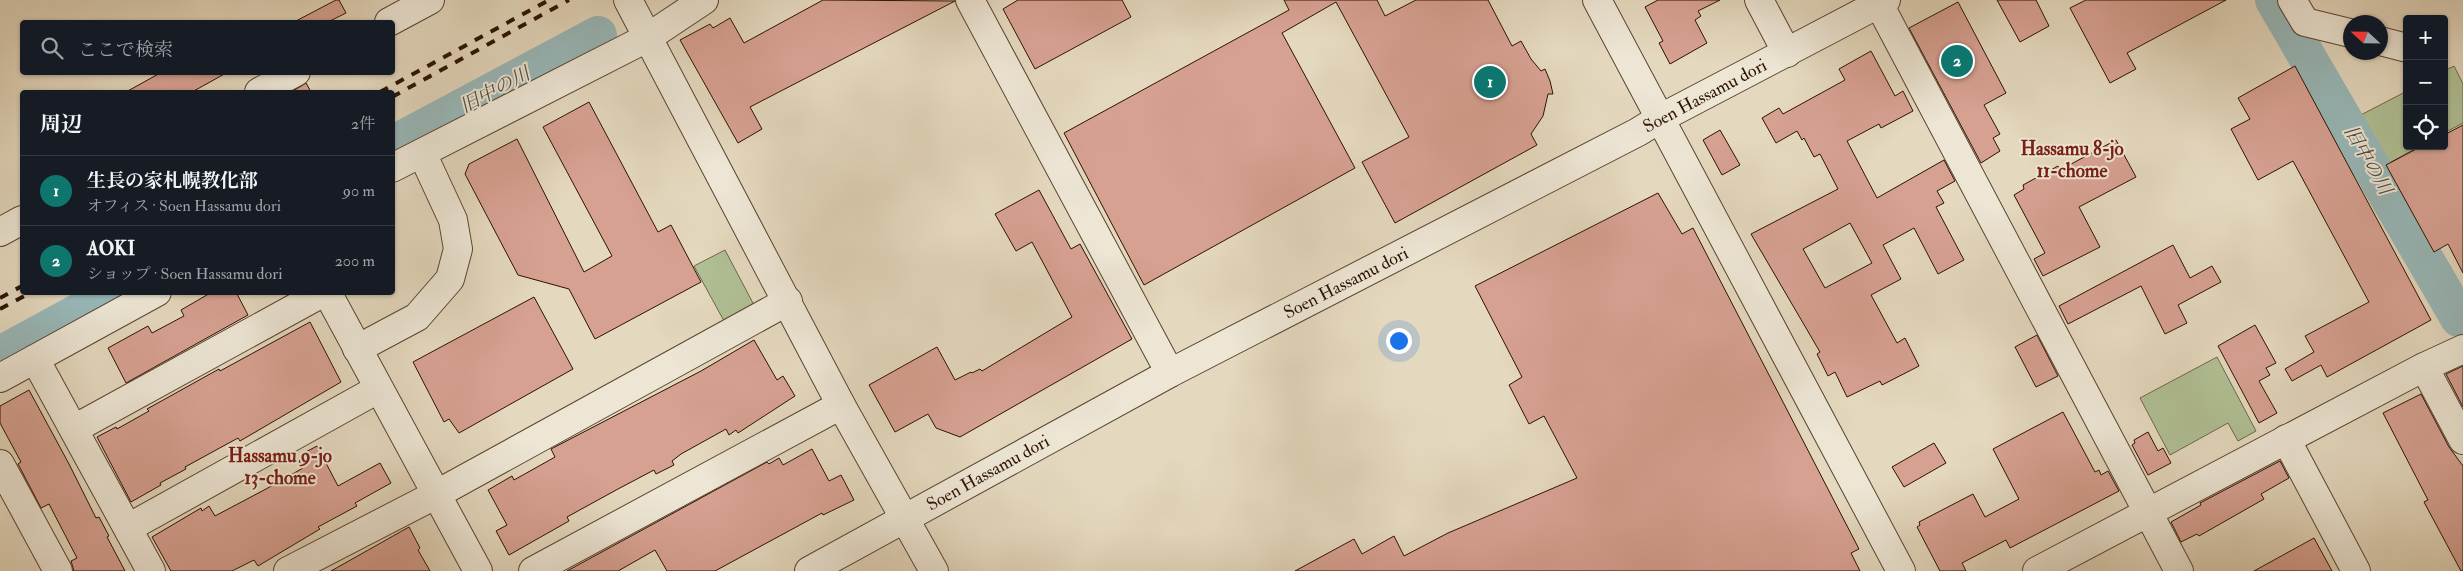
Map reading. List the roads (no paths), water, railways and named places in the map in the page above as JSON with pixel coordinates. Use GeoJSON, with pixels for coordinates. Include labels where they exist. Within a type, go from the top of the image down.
{"type":"FeatureCollection","features":[{"type":"Feature","properties":{"kind":"street"},"geometry":{"type":"LineString","coordinates":[[393,20],[430,0]]}},
{"type":"Feature","properties":{"kind":"street"},"geometry":{"type":"LineString","coordinates":[[628,0],[788,301],[841,405],[934,571]]}},
{"type":"Feature","properties":{"kind":"street"},"geometry":{"type":"LineString","coordinates":[[395,166],[647,38],[704,0]]}},
{"type":"Feature","properties":{"kind":"street"},"geometry":{"type":"LineString","coordinates":[[970,0],[1170,373]]}},
{"type":"Feature","properties":{"kind":"street"},"geometry":{"type":"LineString","coordinates":[[1597,0],[1902,571]]}},
{"type":"Feature","properties":{"kind":"street"},"geometry":{"type":"LineString","coordinates":[[1759,0],[1787,53]]}},
{"type":"Feature","properties":{"kind":"street"},"geometry":{"type":"LineString","coordinates":[[2292,0],[2306,22],[2343,31]]}},
{"type":"Feature","properties":{"kind":"street"},"geometry":{"type":"LineString","coordinates":[[1882,2],[2179,571]]}},
{"type":"Feature","properties":{"kind":"street","name":"Soen Hassamu dori"},"geometry":{"type":"LineString","coordinates":[[808,571],[905,520],[1170,373],[1629,137],[1659,119],[1882,2]]}},
{"type":"Feature","properties":{"kind":"street"},"geometry":{"type":"LineString","coordinates":[[2388,43],[2403,47]]}},
{"type":"Feature","properties":{"kind":"street"},"geometry":{"type":"LineString","coordinates":[[263,90],[290,75]]}},
{"type":"Feature","properties":{"kind":"street"},"geometry":{"type":"LineString","coordinates":[[357,349],[417,316],[450,279],[458,249],[452,220],[422,153]]}},
{"type":"Feature","properties":{"kind":"street"},"geometry":{"type":"LineString","coordinates":[[0,232],[20,221]]}},
{"type":"Feature","properties":{"kind":"street"},"geometry":{"type":"LineString","coordinates":[[0,378],[152,295]]}},
{"type":"Feature","properties":{"kind":"street"},"geometry":{"type":"LineString","coordinates":[[74,429],[320,295]]}},
{"type":"Feature","properties":{"kind":"street"},"geometry":{"type":"LineString","coordinates":[[328,295],[478,571]]}},
{"type":"Feature","properties":{"kind":"street"},"geometry":{"type":"LineString","coordinates":[[288,571],[437,494],[788,301]]}},
{"type":"Feature","properties":{"kind":"street"},"geometry":{"type":"LineString","coordinates":[[2037,571],[2424,367],[2463,349]]}},
{"type":"Feature","properties":{"kind":"street"},"geometry":{"type":"LineString","coordinates":[[35,359],[151,571]]}},
{"type":"Feature","properties":{"kind":"street"},"geometry":{"type":"LineString","coordinates":[[2424,367],[2463,440]]}},
{"type":"Feature","properties":{"kind":"street"},"geometry":{"type":"LineString","coordinates":[[128,528],[378,389]]}},
{"type":"Feature","properties":{"kind":"street"},"geometry":{"type":"LineString","coordinates":[[533,571],[841,405]]}},
{"type":"Feature","properties":{"kind":"street"},"geometry":{"type":"LineString","coordinates":[[2286,439],[2356,571]]}},
{"type":"Feature","properties":{"kind":"street"},"geometry":{"type":"LineString","coordinates":[[0,464],[58,571]]}},
{"type":"Feature","properties":{"kind":"waterway","name":"旧中の川"},"geometry":{"type":"LineString","coordinates":[[2274,0],[2459,318],[2463,318]]}},
{"type":"Feature","properties":{"kind":"waterway","name":"旧中の川"},"geometry":{"type":"LineString","coordinates":[[395,143],[598,35]]}},
{"type":"Feature","properties":{"kind":"waterway","name":"旧中の川"},"geometry":{"type":"LineString","coordinates":[[0,355],[110,295]]}},
{"type":"Feature","properties":{"kind":"railway"},"geometry":{"type":"LineString","coordinates":[[384,90],[549,0]]}},
{"type":"Feature","properties":{"kind":"railway"},"geometry":{"type":"LineString","coordinates":[[395,95],[569,0]]}},
{"type":"Feature","properties":{"kind":"railway"},"geometry":{"type":"LineString","coordinates":[[0,298],[20,287]]}},
{"type":"Feature","properties":{"kind":"railway"},"geometry":{"type":"LineString","coordinates":[[0,309],[26,295]]}},
{"type":"Feature","properties":{"kind":"place","name":"AOKI"},"geometry":{"type":"Point","coordinates":[1957,61]}},
{"type":"Feature","properties":{"kind":"place","name":"生長の家札幌教化部"},"geometry":{"type":"Point","coordinates":[1490,82]}},
{"type":"Feature","properties":{"kind":"district","name":"Hassamu 8-jo 11-chome"},"geometry":{"type":"Point","coordinates":[2072,160]}},
{"type":"Feature","properties":{"kind":"district","name":"Hassamu 9-jo 13-chome"},"geometry":{"type":"Point","coordinates":[280,467]}}]}
